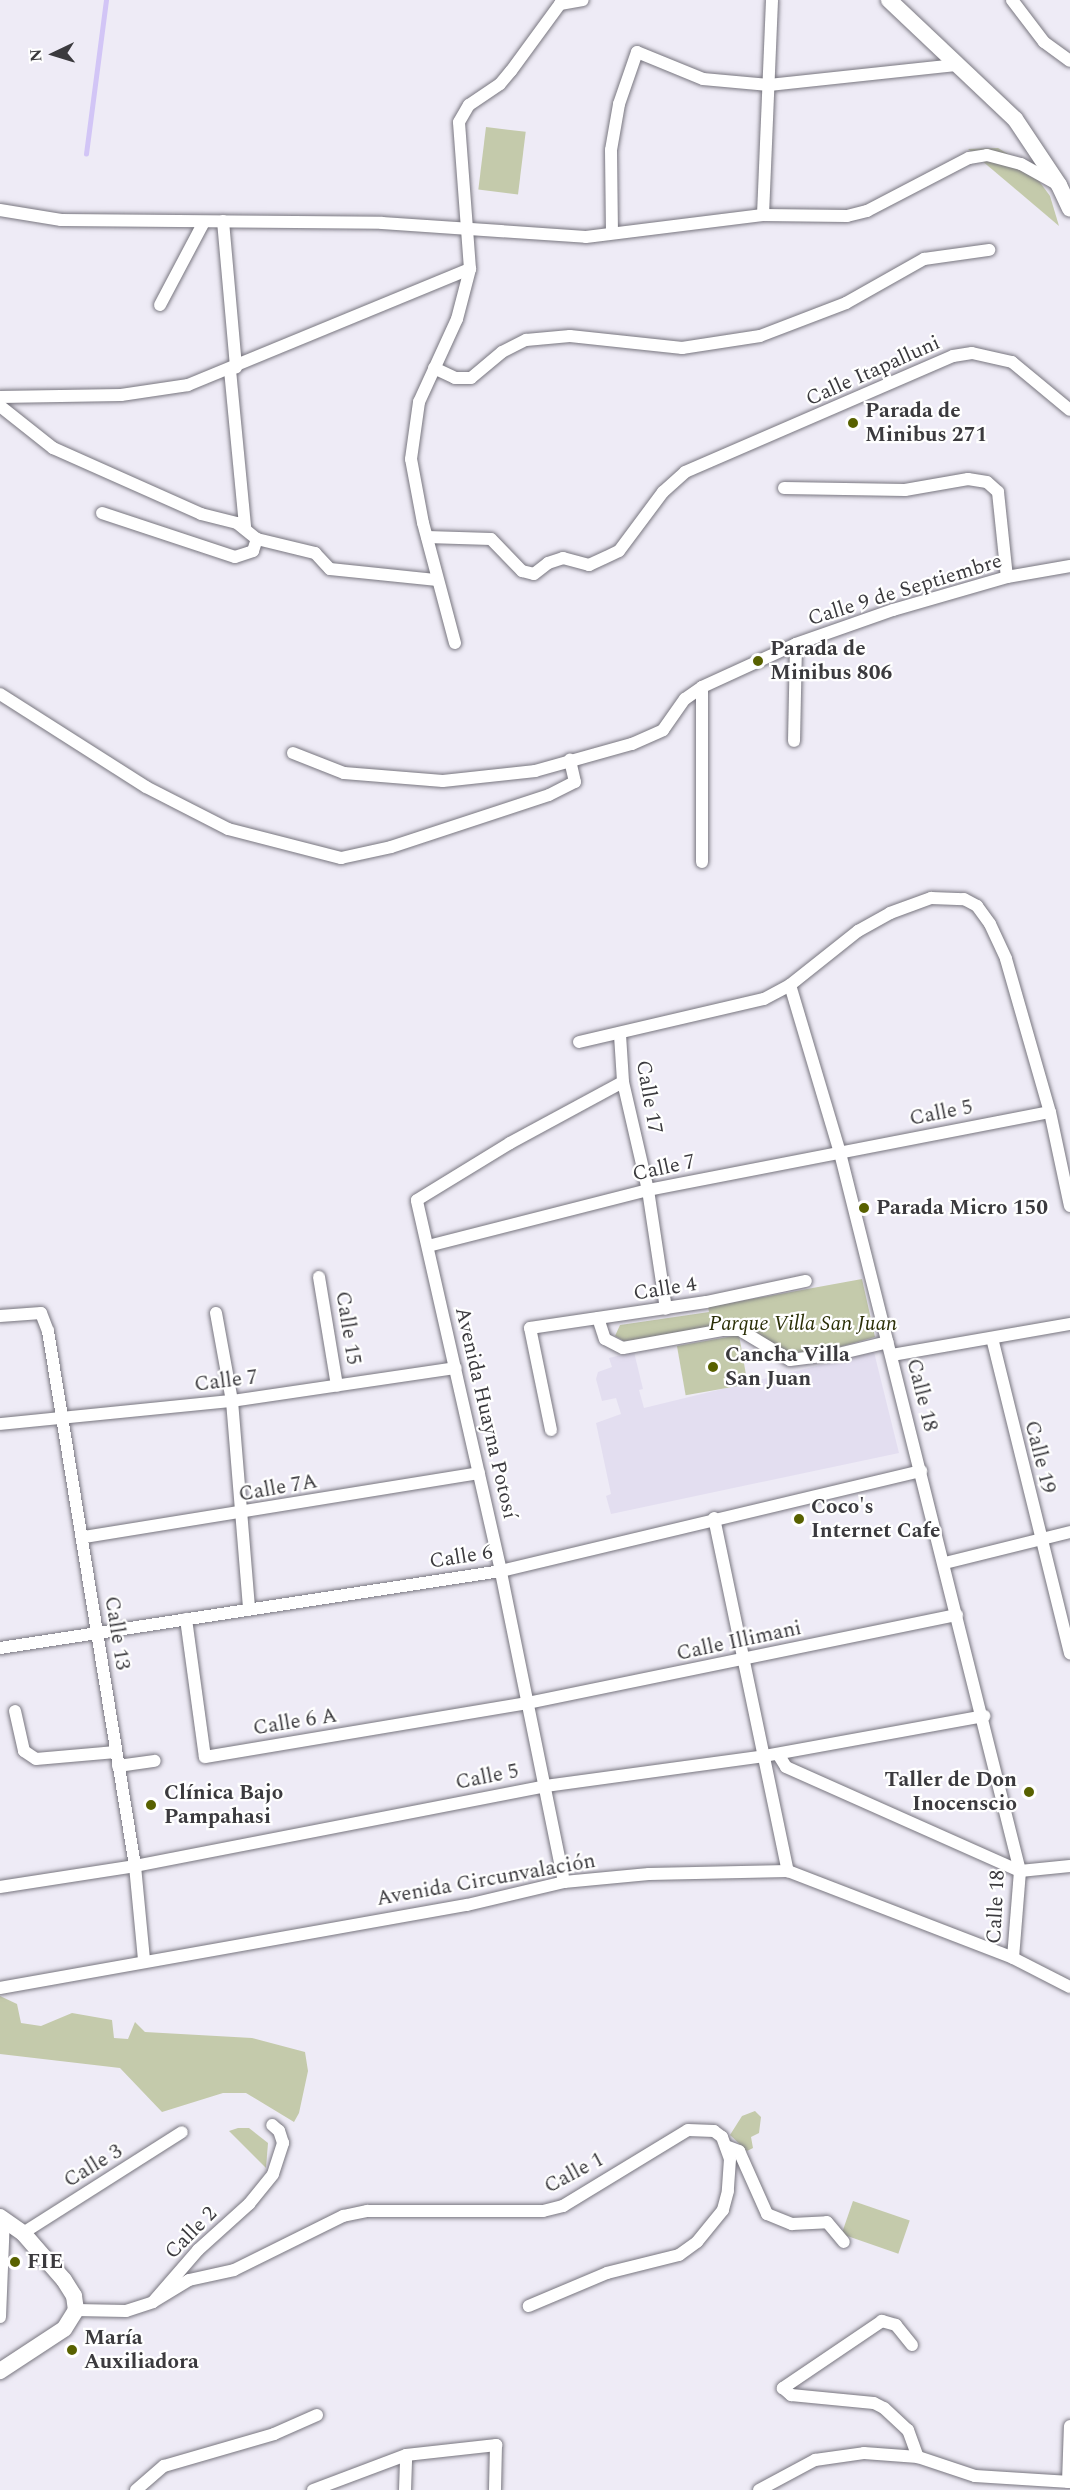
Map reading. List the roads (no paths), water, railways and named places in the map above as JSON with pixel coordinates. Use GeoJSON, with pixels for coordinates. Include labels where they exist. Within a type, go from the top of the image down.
{"type":"FeatureCollection","features":[{"type":"Feature","properties":{"kind":"main road"},"geometry":{"type":"LineString","coordinates":[[889,0],[1015,119],[1059,185],[1070,209]]}},
{"type":"Feature","properties":{"kind":"main road"},"geometry":{"type":"LineString","coordinates":[[0,2371],[63,2329],[76,2310],[74,2296],[64,2280],[23,2233],[2,2218]]}},
{"type":"Feature","properties":{"kind":"street"},"geometry":{"type":"LineString","coordinates":[[455,642],[437,580],[411,459],[419,402],[457,319],[470,269],[459,122],[462,112],[500,84],[560,3],[582,0]]}},
{"type":"Feature","properties":{"kind":"street"},"geometry":{"type":"LineString","coordinates":[[763,215],[772,0]]}},
{"type":"Feature","properties":{"kind":"street"},"geometry":{"type":"LineString","coordinates":[[1012,0],[1044,42],[1070,61]]}},
{"type":"Feature","properties":{"kind":"street"},"geometry":{"type":"LineString","coordinates":[[612,233],[611,150],[619,104],[637,52],[703,79],[769,85],[956,65]]}},
{"type":"Feature","properties":{"kind":"street"},"geometry":{"type":"LineString","coordinates":[[0,210],[61,220],[382,223],[467,231],[586,237],[763,215],[847,216],[867,211],[969,158],[987,155],[1021,164],[1059,185]]}},
{"type":"Feature","properties":{"kind":"street"},"geometry":{"type":"LineString","coordinates":[[223,221],[245,527]]}},
{"type":"Feature","properties":{"kind":"street"},"geometry":{"type":"LineString","coordinates":[[160,305],[204,222]]}},
{"type":"Feature","properties":{"kind":"street"},"geometry":{"type":"LineString","coordinates":[[434,368],[455,378],[471,378],[502,352],[526,340],[570,336],[682,348],[760,336],[846,303],[924,259],[989,250]]}},
{"type":"Feature","properties":{"kind":"street"},"geometry":{"type":"LineString","coordinates":[[0,397],[154,393],[233,368],[470,269]]}},
{"type":"Feature","properties":{"kind":"street","name":"Calle Itapalluni"},"geometry":{"type":"LineString","coordinates":[[428,537],[491,539],[522,571],[534,574],[548,563],[562,558],[589,565],[619,551],[663,492],[685,472],[715,457],[953,356],[972,353],[1012,362],[1070,410]]}},
{"type":"Feature","properties":{"kind":"street"},"geometry":{"type":"LineString","coordinates":[[0,406],[53,448],[201,514],[245,527],[257,539],[315,553],[330,569],[437,580]]}},
{"type":"Feature","properties":{"kind":"street"},"geometry":{"type":"LineString","coordinates":[[784,488],[905,490],[968,479],[987,482],[998,492],[1007,577]]}},
{"type":"Feature","properties":{"kind":"street"},"geometry":{"type":"LineString","coordinates":[[102,513],[235,557],[253,551],[257,539]]}},
{"type":"Feature","properties":{"kind":"street","name":"Calle 9 de Septiembre"},"geometry":{"type":"LineString","coordinates":[[293,753],[344,772],[443,781],[505,776],[632,744],[663,730],[685,699],[702,687],[796,644],[893,610],[1007,577],[1070,566]]}},
{"type":"Feature","properties":{"kind":"street"},"geometry":{"type":"LineString","coordinates":[[794,741],[796,644]]}},
{"type":"Feature","properties":{"kind":"street"},"geometry":{"type":"LineString","coordinates":[[702,687],[702,862]]}},
{"type":"Feature","properties":{"kind":"street"},"geometry":{"type":"LineString","coordinates":[[0,694],[146,788],[228,830],[341,858],[391,847],[549,795],[575,782],[570,759]]}},
{"type":"Feature","properties":{"kind":"street"},"geometry":{"type":"LineString","coordinates":[[579,1042],[620,1035],[751,1004],[790,985],[858,931],[890,912],[931,898],[964,899],[976,906],[990,924],[1006,959],[1050,1112],[1070,1206]]}},
{"type":"Feature","properties":{"kind":"street","name":"Calle 18"},"geometry":{"type":"LineString","coordinates":[[790,985],[840,1153],[984,1716],[1020,1871],[1013,1958]]}},
{"type":"Feature","properties":{"kind":"street","name":"Calle 17"},"geometry":{"type":"LineString","coordinates":[[620,1035],[623,1082],[648,1190],[666,1309]]}},
{"type":"Feature","properties":{"kind":"street","name":"Avenida Huayna Potosí"},"geometry":{"type":"LineString","coordinates":[[564,1882],[501,1570],[417,1200],[510,1143],[623,1082]]}},
{"type":"Feature","properties":{"kind":"street","name":"Calle 5"},"geometry":{"type":"LineString","coordinates":[[840,1153],[1050,1112]]}},
{"type":"Feature","properties":{"kind":"street"},"geometry":{"type":"LineString","coordinates":[[1056,1140],[1070,1142]]}},
{"type":"Feature","properties":{"kind":"street","name":"Calle 7"},"geometry":{"type":"LineString","coordinates":[[428,1246],[648,1190],[840,1153]]}},
{"type":"Feature","properties":{"kind":"street","name":"Calle 15"},"geometry":{"type":"LineString","coordinates":[[319,1277],[337,1386]]}},
{"type":"Feature","properties":{"kind":"street","name":"Calle 4"},"geometry":{"type":"LineString","coordinates":[[551,1430],[530,1328],[666,1309],[806,1281]]}},
{"type":"Feature","properties":{"kind":"street","name":"Calle 13"},"geometry":{"type":"LineString","coordinates":[[0,1316],[41,1313],[48,1331],[60,1418],[84,1537],[96,1633],[135,1866],[144,1960]]}},
{"type":"Feature","properties":{"kind":"street"},"geometry":{"type":"LineString","coordinates":[[216,1313],[232,1401],[249,1609]]}},
{"type":"Feature","properties":{"kind":"street"},"geometry":{"type":"LineString","coordinates":[[598,1318],[605,1339],[623,1348],[723,1330],[740,1330],[790,1360],[838,1354],[888,1342]]}},
{"type":"Feature","properties":{"kind":"street"},"geometry":{"type":"LineString","coordinates":[[892,1355],[1070,1324]]}},
{"type":"Feature","properties":{"kind":"street","name":"Calle 19"},"geometry":{"type":"LineString","coordinates":[[992,1338],[1070,1654]]}},
{"type":"Feature","properties":{"kind":"street","name":"Calle 7"},"geometry":{"type":"LineString","coordinates":[[0,1424],[232,1401],[456,1368]]}},
{"type":"Feature","properties":{"kind":"street","name":"Calle 6"},"geometry":{"type":"LineString","coordinates":[[0,1648],[501,1570],[921,1471]]}},
{"type":"Feature","properties":{"kind":"street","name":"Calle 7A"},"geometry":{"type":"LineString","coordinates":[[84,1537],[241,1514],[479,1473]]}},
{"type":"Feature","properties":{"kind":"street"},"geometry":{"type":"LineString","coordinates":[[714,1518],[788,1871]]}},
{"type":"Feature","properties":{"kind":"street"},"geometry":{"type":"LineString","coordinates":[[945,1563],[1070,1532]]}},
{"type":"Feature","properties":{"kind":"street","name":"Calle Illimani"},"geometry":{"type":"LineString","coordinates":[[528,1703],[957,1615]]}},
{"type":"Feature","properties":{"kind":"street","name":"Calle 6 A"},"geometry":{"type":"LineString","coordinates":[[186,1619],[205,1757],[528,1703]]}},
{"type":"Feature","properties":{"kind":"street"},"geometry":{"type":"LineString","coordinates":[[15,1711],[24,1750],[36,1759],[116,1752]]}},
{"type":"Feature","properties":{"kind":"street","name":"Calle 5"},"geometry":{"type":"LineString","coordinates":[[0,1887],[135,1866],[546,1786],[778,1754],[984,1716]]}},
{"type":"Feature","properties":{"kind":"street"},"geometry":{"type":"LineString","coordinates":[[778,1754],[786,1767],[1020,1871],[1070,1866]]}},
{"type":"Feature","properties":{"kind":"street"},"geometry":{"type":"LineString","coordinates":[[118,1766],[155,1761]]}},
{"type":"Feature","properties":{"kind":"street","name":"Avenida Circunvalación"},"geometry":{"type":"LineString","coordinates":[[0,1988],[144,1960],[467,1905],[564,1882],[649,1874],[788,1871],[1013,1958],[1070,1987]]}},
{"type":"Feature","properties":{"kind":"street","name":"Calle 2"},"geometry":{"type":"LineString","coordinates":[[153,2302],[198,2250],[249,2204],[273,2174],[283,2143],[279,2131],[272,2125]]}},
{"type":"Feature","properties":{"kind":"street","name":"Calle 1"},"geometry":{"type":"LineString","coordinates":[[153,2302],[189,2280],[234,2270],[343,2216],[367,2211],[543,2211],[563,2206],[688,2130],[714,2131],[728,2146],[739,2151],[767,2214],[792,2224],[827,2222],[843,2242]]}},
{"type":"Feature","properties":{"kind":"street","name":"Calle 3"},"geometry":{"type":"LineString","coordinates":[[23,2233],[182,2132]]}},
{"type":"Feature","properties":{"kind":"street"},"geometry":{"type":"LineString","coordinates":[[529,2306],[607,2273],[680,2255],[697,2242],[723,2210],[730,2174],[728,2146]]}},
{"type":"Feature","properties":{"kind":"street"},"geometry":{"type":"LineString","coordinates":[[0,2317],[2,2218]]}},
{"type":"Feature","properties":{"kind":"street"},"geometry":{"type":"LineString","coordinates":[[76,2310],[126,2311],[153,2302]]}},
{"type":"Feature","properties":{"kind":"street"},"geometry":{"type":"LineString","coordinates":[[912,2344],[896,2325],[882,2321],[783,2388],[791,2395],[874,2403],[884,2408],[908,2430],[918,2457]]}},
{"type":"Feature","properties":{"kind":"street"},"geometry":{"type":"LineString","coordinates":[[136,2490],[164,2466],[274,2434],[316,2415]]}},
{"type":"Feature","properties":{"kind":"street"},"geometry":{"type":"LineString","coordinates":[[759,2490],[815,2460],[864,2453],[918,2457],[975,2476],[1069,2482],[1070,2427]]}},
{"type":"Feature","properties":{"kind":"street"},"geometry":{"type":"LineString","coordinates":[[314,2490],[406,2456],[496,2445],[495,2490]]}},
{"type":"Feature","properties":{"kind":"street"},"geometry":{"type":"LineString","coordinates":[[405,2490],[406,2456]]}},
{"type":"Feature","properties":{"kind":"waterway"},"geometry":{"type":"LineString","coordinates":[[86,154],[106,0]]}},
{"type":"Feature","properties":{"kind":"place","name":"Parada de Minibus 271"},"geometry":{"type":"Point","coordinates":[853,423]}},
{"type":"Feature","properties":{"kind":"place","name":"Parada de Minibus 806"},"geometry":{"type":"Point","coordinates":[758,661]}},
{"type":"Feature","properties":{"kind":"place","name":"Parada Micro 150"},"geometry":{"type":"Point","coordinates":[864,1208]}},
{"type":"Feature","properties":{"kind":"place","name":"Cancha Villa San Juan"},"geometry":{"type":"Point","coordinates":[713,1367]}},
{"type":"Feature","properties":{"kind":"place","name":"Coco's Internet Cafe"},"geometry":{"type":"Point","coordinates":[799,1519]}},
{"type":"Feature","properties":{"kind":"place","name":"Taller de Don Inocenscio"},"geometry":{"type":"Point","coordinates":[1029,1792]}},
{"type":"Feature","properties":{"kind":"place","name":"Clínica Bajo Pampahasi"},"geometry":{"type":"Point","coordinates":[151,1805]}},
{"type":"Feature","properties":{"kind":"place","name":"FIE"},"geometry":{"type":"Point","coordinates":[15,2262]}},
{"type":"Feature","properties":{"kind":"place","name":"María Auxiliadora"},"geometry":{"type":"Point","coordinates":[72,2350]}},
{"type":"Feature","properties":{"kind":"park label","name":"Parque Villa San Juan"},"geometry":{"type":"Point","coordinates":[803,1324]}}]}
